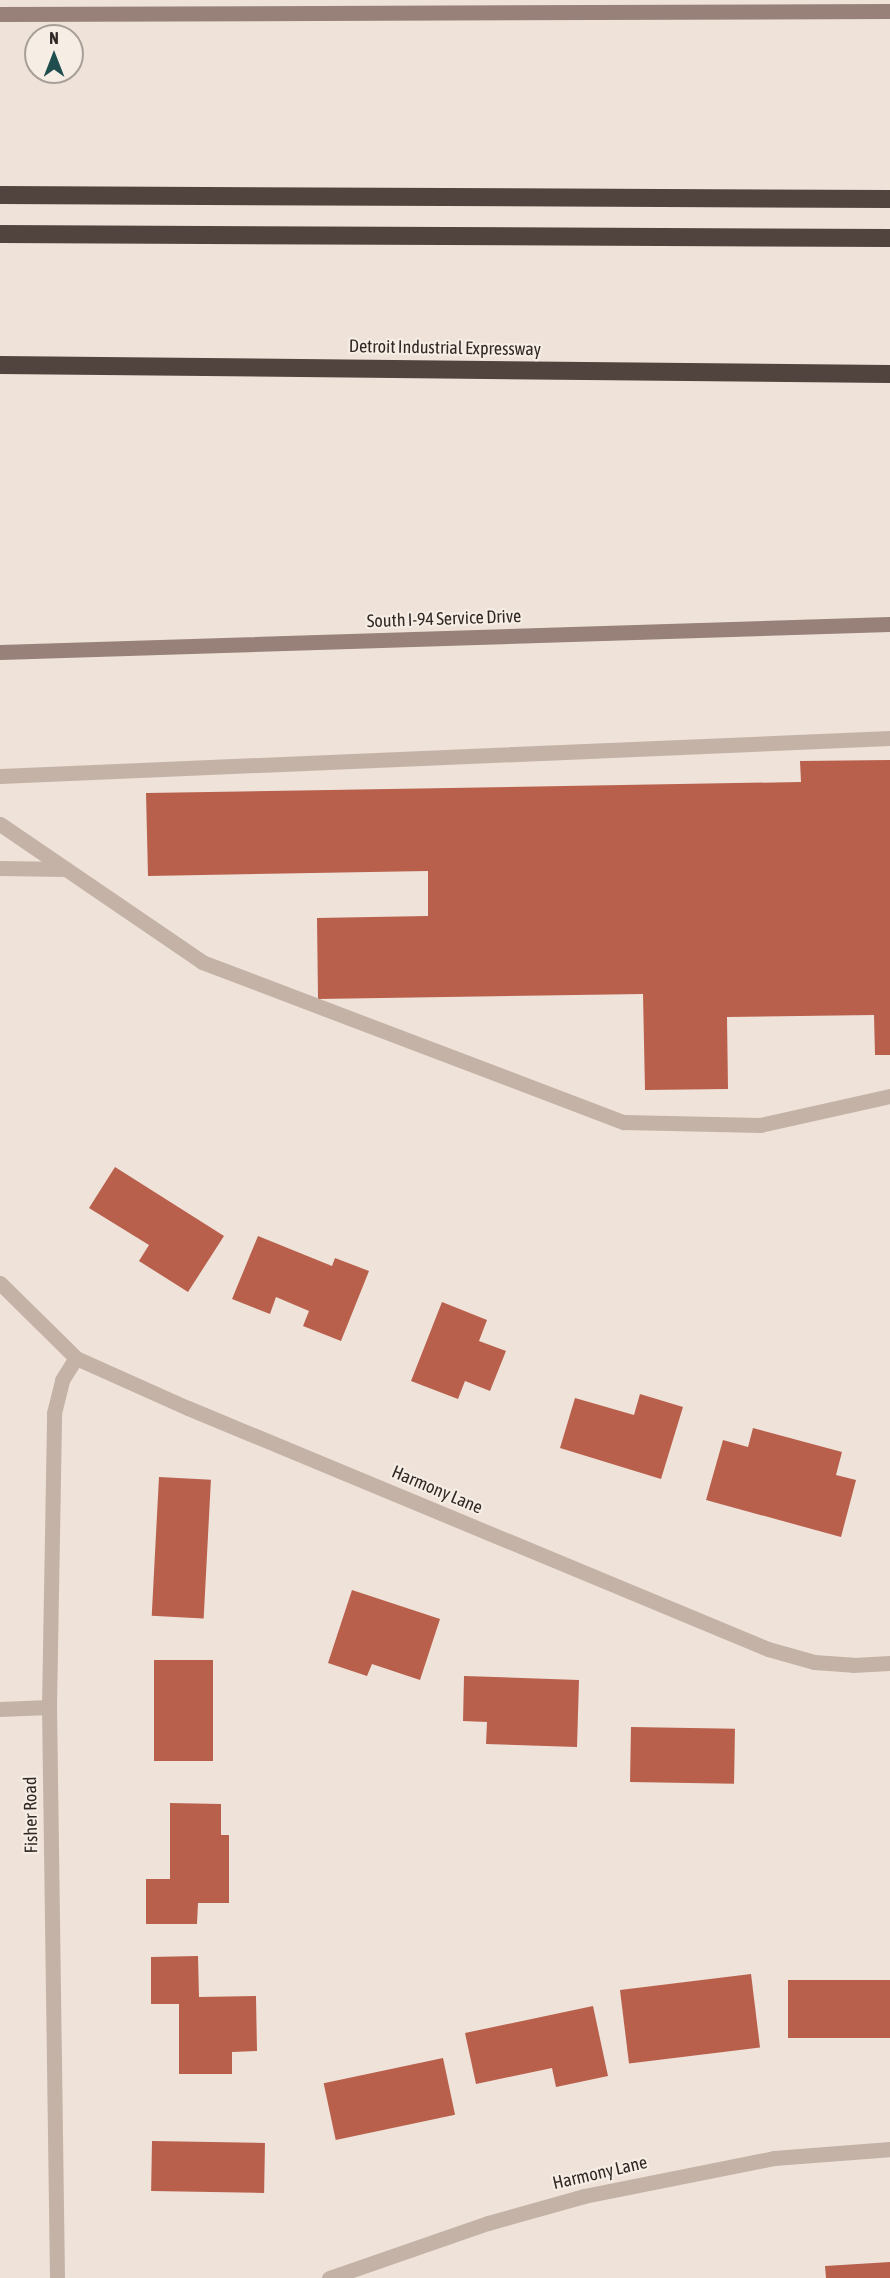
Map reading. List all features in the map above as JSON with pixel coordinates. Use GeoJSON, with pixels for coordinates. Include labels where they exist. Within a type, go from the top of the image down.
{"type":"FeatureCollection","features":[{"type":"Feature","properties":{"kind":"highway"},"geometry":{"type":"LineString","coordinates":[[0,195],[890,199]]}},
{"type":"Feature","properties":{"kind":"highway"},"geometry":{"type":"LineString","coordinates":[[0,234],[890,238]]}},
{"type":"Feature","properties":{"kind":"highway","name":"Detroit Industrial Expressway"},"geometry":{"type":"LineString","coordinates":[[0,365],[890,374]]}},
{"type":"Feature","properties":{"kind":"street"},"geometry":{"type":"LineString","coordinates":[[0,14],[890,11]]}},
{"type":"Feature","properties":{"kind":"street","name":"South I-94 Service Drive"},"geometry":{"type":"LineString","coordinates":[[0,652],[890,624]]}},
{"type":"Feature","properties":{"kind":"street"},"geometry":{"type":"LineString","coordinates":[[0,776],[890,738]]}},
{"type":"Feature","properties":{"kind":"street"},"geometry":{"type":"LineString","coordinates":[[0,824],[202,962],[624,1122],[760,1125],[890,1096]]}},
{"type":"Feature","properties":{"kind":"street"},"geometry":{"type":"LineString","coordinates":[[0,868],[66,869]]}},
{"type":"Feature","properties":{"kind":"street","name":"Harmony Lane"},"geometry":{"type":"LineString","coordinates":[[0,1283],[76,1358],[188,1408],[768,1649],[814,1662],[853,1665],[890,1663]]}},
{"type":"Feature","properties":{"kind":"street","name":"Fisher Road"},"geometry":{"type":"LineString","coordinates":[[57,2278],[49,1707],[54,1413],[62,1380],[76,1358]]}},
{"type":"Feature","properties":{"kind":"street"},"geometry":{"type":"LineString","coordinates":[[0,1709],[49,1707]]}},
{"type":"Feature","properties":{"kind":"street","name":"Harmony Lane"},"geometry":{"type":"LineString","coordinates":[[329,2278],[488,2223],[584,2196],[774,2158],[890,2149]]}},
{"type":"Feature","properties":{"kind":"building"},"geometry":{"type":"Polygon","coordinates":[[[890,760],[890,1055],[875,1055],[874,1015],[727,1017],[728,1089],[645,1090],[643,994],[318,999],[317,918],[428,916],[428,871],[148,876],[146,793],[801,782],[800,761],[890,760]]]}},
{"type":"Feature","properties":{"kind":"building"},"geometry":{"type":"Polygon","coordinates":[[[115,1167],[224,1236],[188,1292],[139,1261],[149,1245],[89,1208],[115,1167]]]}},
{"type":"Feature","properties":{"kind":"building"},"geometry":{"type":"Polygon","coordinates":[[[258,1236],[332,1266],[335,1258],[369,1271],[341,1341],[303,1326],[309,1311],[276,1297],[270,1314],[232,1299],[258,1236]]]}},
{"type":"Feature","properties":{"kind":"building"},"geometry":{"type":"Polygon","coordinates":[[[442,1302],[487,1320],[479,1341],[506,1351],[490,1391],[465,1381],[458,1399],[411,1381],[442,1302]]]}},
{"type":"Feature","properties":{"kind":"building"},"geometry":{"type":"Polygon","coordinates":[[[640,1394],[683,1407],[661,1479],[560,1448],[575,1398],[634,1415],[640,1394]]]}},
{"type":"Feature","properties":{"kind":"building"},"geometry":{"type":"Polygon","coordinates":[[[753,1428],[842,1452],[836,1475],[856,1480],[841,1537],[706,1500],[723,1440],[748,1447],[753,1428]]]}},
{"type":"Feature","properties":{"kind":"building"},"geometry":{"type":"Polygon","coordinates":[[[159,1477],[211,1480],[204,1619],[152,1616],[159,1477]]]}},
{"type":"Feature","properties":{"kind":"building"},"geometry":{"type":"Polygon","coordinates":[[[352,1590],[440,1619],[420,1680],[372,1664],[367,1676],[328,1663],[352,1590]]]}},
{"type":"Feature","properties":{"kind":"building"},"geometry":{"type":"Polygon","coordinates":[[[154,1660],[213,1660],[213,1761],[154,1761],[154,1660]]]}},
{"type":"Feature","properties":{"kind":"building"},"geometry":{"type":"Polygon","coordinates":[[[464,1676],[579,1680],[577,1747],[486,1744],[487,1722],[463,1721],[464,1676]]]}},
{"type":"Feature","properties":{"kind":"building"},"geometry":{"type":"Polygon","coordinates":[[[631,1727],[735,1729],[734,1784],[630,1782],[631,1727]]]}},
{"type":"Feature","properties":{"kind":"building"},"geometry":{"type":"Polygon","coordinates":[[[170,1803],[221,1804],[221,1835],[229,1835],[229,1903],[198,1903],[197,1924],[146,1924],[146,1879],[170,1879],[170,1803]]]}},
{"type":"Feature","properties":{"kind":"building"},"geometry":{"type":"Polygon","coordinates":[[[198,1956],[199,1997],[256,1996],[257,2051],[232,2052],[232,2074],[179,2074],[179,2004],[151,2004],[151,1957],[198,1956]]]}},
{"type":"Feature","properties":{"kind":"building"},"geometry":{"type":"Polygon","coordinates":[[[751,1974],[760,2047],[629,2064],[620,1990],[751,1974]]]}},
{"type":"Feature","properties":{"kind":"building"},"geometry":{"type":"Polygon","coordinates":[[[788,1980],[890,1980],[890,2038],[788,2038],[788,1980]]]}},
{"type":"Feature","properties":{"kind":"building"},"geometry":{"type":"Polygon","coordinates":[[[593,2006],[608,2076],[556,2087],[552,2068],[476,2084],[465,2033],[593,2006]]]}},
{"type":"Feature","properties":{"kind":"building"},"geometry":{"type":"Polygon","coordinates":[[[443,2058],[455,2115],[336,2140],[324,2083],[443,2058]]]}},
{"type":"Feature","properties":{"kind":"building"},"geometry":{"type":"Polygon","coordinates":[[[152,2141],[265,2143],[264,2193],[151,2191],[152,2141]]]}},
{"type":"Feature","properties":{"kind":"building"},"geometry":{"type":"Polygon","coordinates":[[[890,2262],[890,2278],[826,2278],[825,2266],[890,2262]]]}}]}
